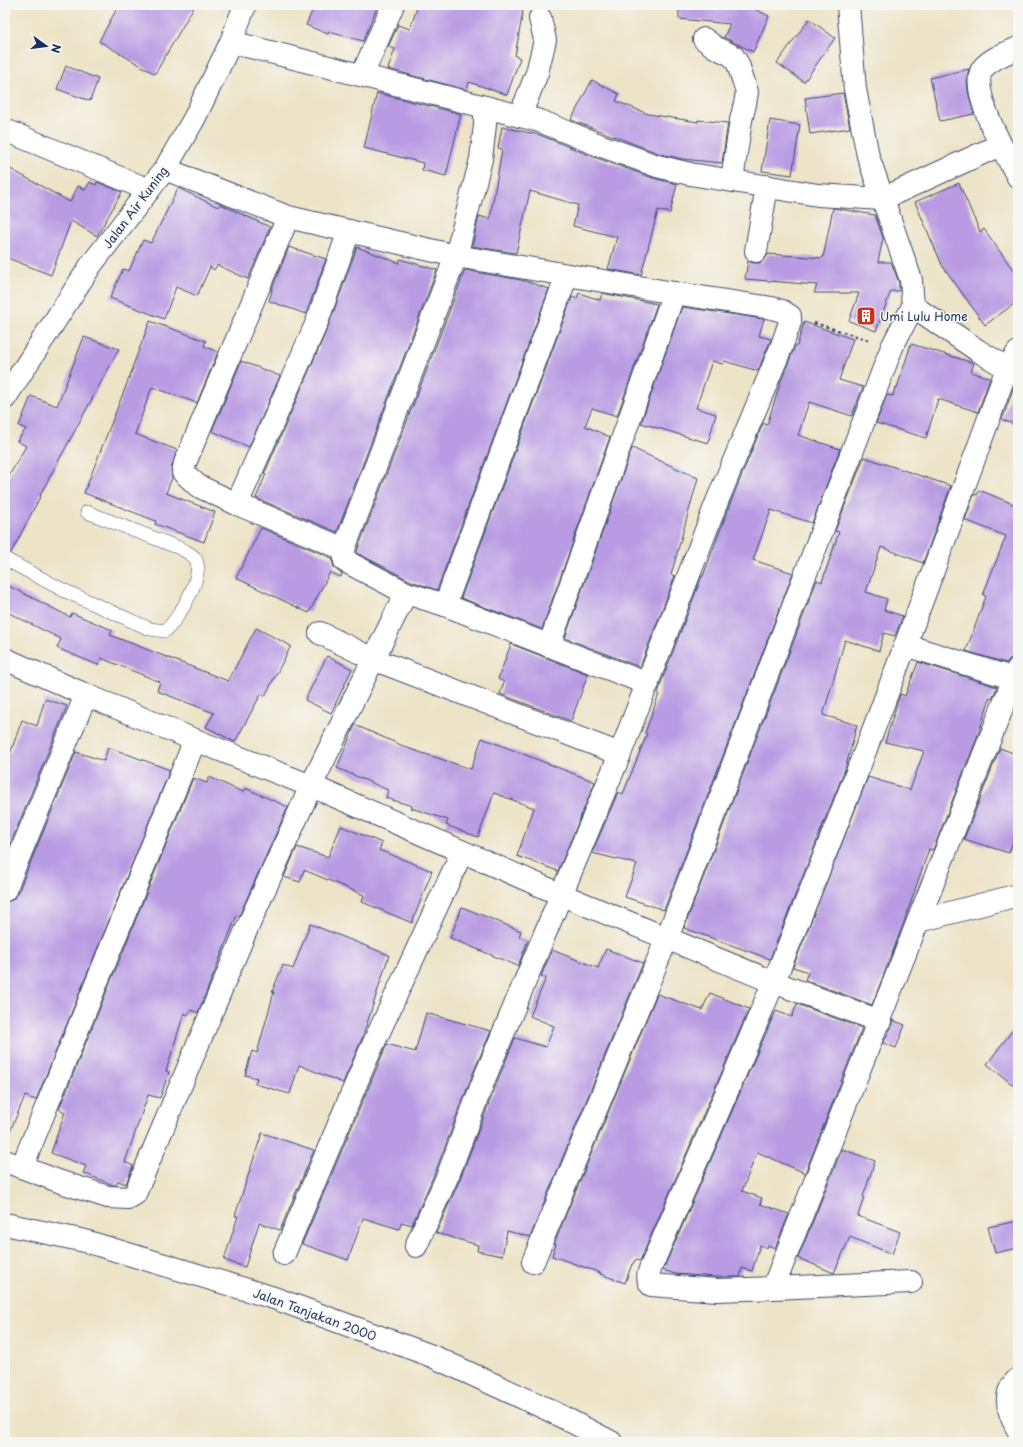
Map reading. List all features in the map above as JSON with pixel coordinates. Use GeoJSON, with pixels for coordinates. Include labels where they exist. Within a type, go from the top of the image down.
{"type":"FeatureCollection","features":[{"type":"Feature","properties":{"kind":"street","name":"Jalan Air Kuning"},"geometry":{"type":"LineString","coordinates":[[5,398],[91,265],[165,169],[194,119],[231,42],[245,5]]}},
{"type":"Feature","properties":{"kind":"street"},"geometry":{"type":"LineString","coordinates":[[362,75],[393,5]]}},
{"type":"Feature","properties":{"kind":"street"},"geometry":{"type":"LineString","coordinates":[[533,1262],[667,938],[892,347],[913,306],[911,280],[868,156],[855,89],[848,5]]}},
{"type":"Feature","properties":{"kind":"street"},"geometry":{"type":"LineString","coordinates":[[520,116],[537,73],[546,40],[540,18]]}},
{"type":"Feature","properties":{"kind":"street"},"geometry":{"type":"LineString","coordinates":[[704,39],[715,47],[733,56],[741,70],[747,92],[741,120],[732,180]]}},
{"type":"Feature","properties":{"kind":"street"},"geometry":{"type":"LineString","coordinates":[[231,42],[540,120],[599,145],[657,166],[690,174],[818,195],[882,199],[1000,145]]}},
{"type":"Feature","properties":{"kind":"street"},"geometry":{"type":"LineString","coordinates":[[1018,48],[991,61],[983,68],[979,79],[984,107],[1000,145],[1018,177]]}},
{"type":"Feature","properties":{"kind":"street"},"geometry":{"type":"LineString","coordinates":[[485,106],[485,125],[481,159],[456,256],[344,549],[345,561],[406,593],[444,605],[648,684]]}},
{"type":"Feature","properties":{"kind":"street"},"geometry":{"type":"LineString","coordinates":[[5,130],[148,190]]}},
{"type":"Feature","properties":{"kind":"street"},"geometry":{"type":"LineString","coordinates":[[165,169],[288,217],[456,256],[772,308],[782,311],[790,316],[790,322],[781,348],[718,499],[620,754],[485,1077],[448,1175],[416,1246]]}},
{"type":"Feature","properties":{"kind":"street"},"geometry":{"type":"LineString","coordinates":[[756,251],[767,186]]}},
{"type":"Feature","properties":{"kind":"street"},"geometry":{"type":"LineString","coordinates":[[288,217],[185,462],[183,472],[198,486],[344,549]]}},
{"type":"Feature","properties":{"kind":"street"},"geometry":{"type":"LineString","coordinates":[[237,504],[317,322],[349,231]]}},
{"type":"Feature","properties":{"kind":"street"},"geometry":{"type":"LineString","coordinates":[[444,605],[567,275]]}},
{"type":"Feature","properties":{"kind":"street"},"geometry":{"type":"LineString","coordinates":[[549,646],[674,293]]}},
{"type":"Feature","properties":{"kind":"street"},"geometry":{"type":"LineString","coordinates":[[911,1282],[717,1290],[651,1285],[648,1282],[647,1277],[774,982],[861,763],[1012,360],[976,350],[913,306]]}},
{"type":"Feature","properties":{"kind":"street"},"geometry":{"type":"LineString","coordinates":[[195,740],[13,1164],[60,1182],[108,1197],[128,1198],[135,1194],[244,935],[311,786],[406,593]]}},
{"type":"Feature","properties":{"kind":"street"},"geometry":{"type":"LineString","coordinates":[[320,633],[373,659],[620,754]]}},
{"type":"Feature","properties":{"kind":"street"},"geometry":{"type":"LineString","coordinates":[[773,1288],[1017,675],[906,645]]}},
{"type":"Feature","properties":{"kind":"street"},"geometry":{"type":"LineString","coordinates":[[5,659],[86,695],[311,786],[562,895],[774,982],[880,1021]]}},
{"type":"Feature","properties":{"kind":"street"},"geometry":{"type":"LineString","coordinates":[[5,890],[86,695]]}},
{"type":"Feature","properties":{"kind":"street"},"geometry":{"type":"LineString","coordinates":[[284,1254],[366,1060],[462,852]]}},
{"type":"Feature","properties":{"kind":"street"},"geometry":{"type":"LineString","coordinates":[[919,921],[1018,894]]}},
{"type":"Feature","properties":{"kind":"street","name":"Jalan Tanjakan 2000"},"geometry":{"type":"LineString","coordinates":[[5,1224],[85,1241],[274,1298],[432,1356],[611,1442]]}},
{"type":"Feature","properties":{"kind":"street"},"geometry":{"type":"LineString","coordinates":[[1018,1379],[1013,1383],[1007,1398],[1010,1417],[1018,1430]]}},
{"type":"Feature","properties":{"kind":"lane"},"geometry":{"type":"LineString","coordinates":[[5,559],[63,590],[150,629],[166,631],[179,615],[194,584],[199,569],[195,558],[182,549],[87,512]]}},
{"type":"Feature","properties":{"kind":"path"},"geometry":{"type":"LineString","coordinates":[[790,316],[892,347]]}},
{"type":"Feature","properties":{"kind":"building"},"geometry":{"type":"Polygon","coordinates":[[[119,5],[195,5],[155,74],[99,41],[119,5]]]}},
{"type":"Feature","properties":{"kind":"building"},"geometry":{"type":"Polygon","coordinates":[[[315,5],[378,5],[363,41],[329,32],[328,34],[306,25],[315,5]]]}},
{"type":"Feature","properties":{"kind":"building"},"geometry":{"type":"Polygon","coordinates":[[[418,5],[524,5],[515,56],[520,58],[507,95],[469,82],[467,90],[388,69],[395,49],[388,47],[398,25],[410,29],[418,5]]]}},
{"type":"Feature","properties":{"kind":"building"},"geometry":{"type":"Polygon","coordinates":[[[679,5],[746,5],[769,16],[753,52],[724,37],[730,24],[679,19],[679,5]]]}},
{"type":"Feature","properties":{"kind":"building"},"geometry":{"type":"Polygon","coordinates":[[[809,19],[835,38],[804,82],[777,63],[809,19]]]}},
{"type":"Feature","properties":{"kind":"building"},"geometry":{"type":"Polygon","coordinates":[[[66,66],[98,79],[90,101],[57,89],[66,66]]]}},
{"type":"Feature","properties":{"kind":"building"},"geometry":{"type":"Polygon","coordinates":[[[969,69],[967,78],[968,91],[974,114],[940,121],[930,78],[969,69]]]}},
{"type":"Feature","properties":{"kind":"building"},"geometry":{"type":"Polygon","coordinates":[[[592,80],[619,94],[616,101],[648,114],[698,122],[698,120],[728,123],[722,163],[682,159],[661,154],[571,120],[592,80]]]}},
{"type":"Feature","properties":{"kind":"building"},"geometry":{"type":"Polygon","coordinates":[[[377,93],[461,114],[446,176],[422,170],[423,163],[364,148],[377,93]]]}},
{"type":"Feature","properties":{"kind":"building"},"geometry":{"type":"Polygon","coordinates":[[[843,93],[850,128],[810,134],[805,98],[843,93]]]}},
{"type":"Feature","properties":{"kind":"building"},"geometry":{"type":"Polygon","coordinates":[[[770,120],[800,125],[792,175],[762,171],[770,120]]]}},
{"type":"Feature","properties":{"kind":"building"},"geometry":{"type":"Polygon","coordinates":[[[502,127],[540,135],[594,157],[653,178],[677,184],[670,213],[658,210],[641,275],[608,269],[617,237],[573,226],[578,205],[530,191],[516,253],[472,246],[479,216],[490,219],[502,149],[498,148],[502,127]]]}},
{"type":"Feature","properties":{"kind":"building"},"geometry":{"type":"Polygon","coordinates":[[[5,166],[70,202],[78,186],[85,190],[90,182],[96,185],[97,182],[122,192],[97,236],[71,221],[51,275],[5,257],[5,166]]]}},
{"type":"Feature","properties":{"kind":"building"},"geometry":{"type":"Polygon","coordinates":[[[959,183],[980,232],[984,229],[1018,277],[1018,301],[985,325],[942,265],[915,202],[959,183]]]}},
{"type":"Feature","properties":{"kind":"building"},"geometry":{"type":"Polygon","coordinates":[[[178,188],[218,207],[220,204],[270,227],[248,279],[217,265],[214,270],[210,267],[197,296],[176,287],[164,319],[110,298],[123,269],[129,271],[143,240],[151,243],[178,188]]]}},
{"type":"Feature","properties":{"kind":"building"},"geometry":{"type":"Polygon","coordinates":[[[833,208],[875,215],[883,238],[878,262],[891,262],[899,283],[899,291],[891,291],[876,331],[849,321],[859,293],[814,293],[817,285],[745,279],[748,261],[760,263],[768,254],[823,258],[833,208]]]}},
{"type":"Feature","properties":{"kind":"building"},"geometry":{"type":"Polygon","coordinates":[[[289,247],[326,259],[306,314],[269,301],[271,291],[289,247]]]}},
{"type":"Feature","properties":{"kind":"building"},"geometry":{"type":"Polygon","coordinates":[[[357,247],[399,263],[400,259],[437,270],[337,532],[256,498],[266,474],[264,473],[328,327],[357,247]]]}},
{"type":"Feature","properties":{"kind":"building"},"geometry":{"type":"Polygon","coordinates":[[[465,270],[526,281],[549,289],[437,590],[411,581],[357,553],[357,551],[465,270]]]}},
{"type":"Feature","properties":{"kind":"building"},"geometry":{"type":"Polygon","coordinates":[[[579,293],[600,300],[602,293],[657,304],[617,416],[592,408],[585,426],[610,437],[542,629],[461,598],[572,297],[577,299],[579,293]]]}},
{"type":"Feature","properties":{"kind":"building"},"geometry":{"type":"Polygon","coordinates":[[[682,307],[764,319],[759,336],[771,339],[758,371],[724,361],[723,364],[712,361],[696,408],[716,414],[708,443],[641,423],[682,307]]]}},
{"type":"Feature","properties":{"kind":"building"},"geometry":{"type":"Polygon","coordinates":[[[150,321],[206,341],[204,346],[218,352],[197,403],[152,387],[135,434],[177,450],[171,469],[172,478],[166,493],[215,512],[204,542],[155,524],[156,521],[84,493],[150,321]]]}},
{"type":"Feature","properties":{"kind":"building"},"geometry":{"type":"Polygon","coordinates":[[[804,322],[853,339],[839,380],[863,387],[852,416],[809,402],[798,435],[840,449],[812,523],[771,510],[753,560],[793,573],[664,910],[625,897],[637,864],[592,853],[618,792],[623,794],[647,734],[645,733],[659,694],[662,680],[763,423],[767,425],[780,384],[795,346],[797,346],[804,322]]]}},
{"type":"Feature","properties":{"kind":"building"},"geometry":{"type":"Polygon","coordinates":[[[84,337],[119,349],[40,495],[11,553],[5,551],[5,483],[26,446],[17,441],[26,429],[19,426],[31,396],[57,406],[84,337]]]}},
{"type":"Feature","properties":{"kind":"building"},"geometry":{"type":"Polygon","coordinates":[[[911,344],[974,363],[971,372],[990,378],[978,412],[938,399],[926,438],[876,423],[887,395],[893,396],[895,387],[897,388],[911,344]]]}},
{"type":"Feature","properties":{"kind":"building"},"geometry":{"type":"Polygon","coordinates":[[[241,361],[280,376],[249,447],[212,431],[241,361]]]}},
{"type":"Feature","properties":{"kind":"building"},"geometry":{"type":"Polygon","coordinates":[[[1014,386],[1018,387],[1018,425],[1002,420],[1014,386]]]}},
{"type":"Feature","properties":{"kind":"building"},"geometry":{"type":"Polygon","coordinates":[[[632,448],[698,478],[671,575],[675,576],[640,667],[565,638],[632,448]]]}},
{"type":"Feature","properties":{"kind":"building"},"geometry":{"type":"Polygon","coordinates":[[[864,457],[951,486],[923,563],[881,547],[866,592],[887,599],[884,610],[903,616],[895,636],[884,633],[879,651],[845,640],[823,715],[857,725],[845,769],[770,959],[684,928],[817,580],[822,582],[839,532],[835,531],[864,457]]]}},
{"type":"Feature","properties":{"kind":"building"},"geometry":{"type":"Polygon","coordinates":[[[979,490],[1018,506],[1018,656],[1011,658],[1006,663],[966,651],[986,596],[983,595],[1006,536],[965,520],[974,494],[977,495],[979,490]]]}},
{"type":"Feature","properties":{"kind":"building"},"geometry":{"type":"Polygon","coordinates":[[[261,528],[332,558],[334,568],[342,574],[341,577],[330,572],[309,613],[236,578],[261,528]]]}},
{"type":"Feature","properties":{"kind":"building"},"geometry":{"type":"Polygon","coordinates":[[[5,584],[70,617],[72,613],[112,630],[110,635],[228,681],[256,628],[291,646],[265,696],[261,694],[235,742],[206,727],[214,713],[157,691],[160,682],[101,658],[98,665],[57,648],[61,639],[5,611],[5,584]]]}},
{"type":"Feature","properties":{"kind":"building"},"geometry":{"type":"Polygon","coordinates":[[[511,644],[588,674],[571,721],[500,694],[504,682],[498,679],[511,644]]]}},
{"type":"Feature","properties":{"kind":"building"},"geometry":{"type":"Polygon","coordinates":[[[327,656],[352,669],[331,713],[305,700],[327,656]]]}},
{"type":"Feature","properties":{"kind":"building"},"geometry":{"type":"Polygon","coordinates":[[[918,662],[997,687],[992,699],[990,698],[976,740],[933,850],[929,849],[903,925],[872,1005],[805,980],[808,972],[793,967],[868,777],[910,790],[924,751],[885,742],[900,694],[905,696],[918,662]]]}},
{"type":"Feature","properties":{"kind":"building"},"geometry":{"type":"Polygon","coordinates":[[[45,699],[67,706],[5,857],[5,752],[10,754],[22,720],[37,726],[45,699]]]}},
{"type":"Feature","properties":{"kind":"building"},"geometry":{"type":"Polygon","coordinates":[[[355,725],[410,749],[471,769],[482,738],[595,782],[558,871],[517,856],[534,808],[494,793],[478,837],[446,825],[448,820],[386,798],[388,790],[337,768],[355,725]]]}},
{"type":"Feature","properties":{"kind":"building"},"geometry":{"type":"Polygon","coordinates":[[[108,747],[170,770],[36,1100],[25,1096],[5,1143],[5,902],[12,900],[17,895],[76,752],[104,761],[108,747]]]}},
{"type":"Feature","properties":{"kind":"building"},"geometry":{"type":"Polygon","coordinates":[[[1000,748],[1018,755],[1018,837],[1015,835],[1009,853],[964,839],[1000,748]]]}},
{"type":"Feature","properties":{"kind":"building"},"geometry":{"type":"Polygon","coordinates":[[[209,777],[243,792],[245,788],[288,807],[239,916],[237,915],[198,1013],[191,1010],[188,1015],[184,1013],[166,1071],[169,1072],[160,1098],[148,1095],[125,1162],[133,1166],[126,1184],[118,1181],[116,1185],[113,1185],[83,1173],[86,1166],[51,1153],[65,1112],[59,1109],[193,778],[207,783],[209,777]]]}},
{"type":"Feature","properties":{"kind":"building"},"geometry":{"type":"Polygon","coordinates":[[[341,826],[382,843],[379,850],[432,871],[412,923],[362,902],[364,895],[304,870],[300,882],[284,877],[297,847],[328,857],[341,826]]]}},
{"type":"Feature","properties":{"kind":"building"},"geometry":{"type":"Polygon","coordinates":[[[462,907],[521,931],[519,937],[528,940],[518,966],[450,938],[462,907]]]}},
{"type":"Feature","properties":{"kind":"building"},"geometry":{"type":"Polygon","coordinates":[[[310,924],[389,955],[363,1036],[343,1083],[299,1065],[290,1094],[255,1084],[257,1078],[245,1075],[252,1051],[257,1053],[274,992],[272,992],[283,965],[293,969],[310,924]]]}},
{"type":"Feature","properties":{"kind":"building"},"geometry":{"type":"Polygon","coordinates":[[[606,949],[643,963],[530,1237],[507,1231],[502,1256],[477,1251],[478,1245],[436,1233],[460,1179],[515,1038],[546,1047],[554,1026],[530,1016],[546,978],[541,976],[552,950],[598,968],[606,949]]]}},
{"type":"Feature","properties":{"kind":"building"},"geometry":{"type":"Polygon","coordinates":[[[710,993],[749,1009],[640,1261],[635,1260],[632,1264],[625,1283],[552,1256],[556,1244],[554,1244],[657,994],[702,1010],[710,993]]]}},
{"type":"Feature","properties":{"kind":"building"},"geometry":{"type":"Polygon","coordinates":[[[797,1004],[862,1028],[805,1173],[757,1152],[742,1191],[762,1198],[760,1204],[789,1214],[775,1248],[768,1245],[767,1248],[760,1245],[752,1271],[742,1268],[740,1277],[675,1274],[663,1270],[776,1011],[792,1017],[797,1004]]]}},
{"type":"Feature","properties":{"kind":"building"},"geometry":{"type":"Polygon","coordinates":[[[426,1013],[491,1031],[473,1073],[436,1170],[412,1225],[402,1222],[399,1229],[363,1218],[348,1260],[302,1244],[387,1044],[415,1052],[426,1013]]]}},
{"type":"Feature","properties":{"kind":"building"},"geometry":{"type":"Polygon","coordinates":[[[892,1020],[905,1025],[896,1048],[883,1043],[892,1026],[892,1020]]]}},
{"type":"Feature","properties":{"kind":"building"},"geometry":{"type":"Polygon","coordinates":[[[1018,1023],[1018,1089],[987,1064],[1018,1023]]]}},
{"type":"Feature","properties":{"kind":"building"},"geometry":{"type":"Polygon","coordinates":[[[262,1133],[314,1150],[280,1230],[259,1223],[245,1267],[224,1260],[238,1216],[235,1216],[262,1133]]]}},
{"type":"Feature","properties":{"kind":"building"},"geometry":{"type":"Polygon","coordinates":[[[842,1149],[875,1161],[858,1216],[900,1232],[892,1254],[850,1237],[834,1273],[798,1258],[842,1149]]]}},
{"type":"Feature","properties":{"kind":"building"},"geometry":{"type":"Polygon","coordinates":[[[1018,1221],[1018,1248],[995,1253],[988,1227],[1018,1221]]]}},
{"type":"Feature","properties":{"kind":"place","name":"Umi Lulu Home"},"geometry":{"type":"Point","coordinates":[866,316]}}]}
